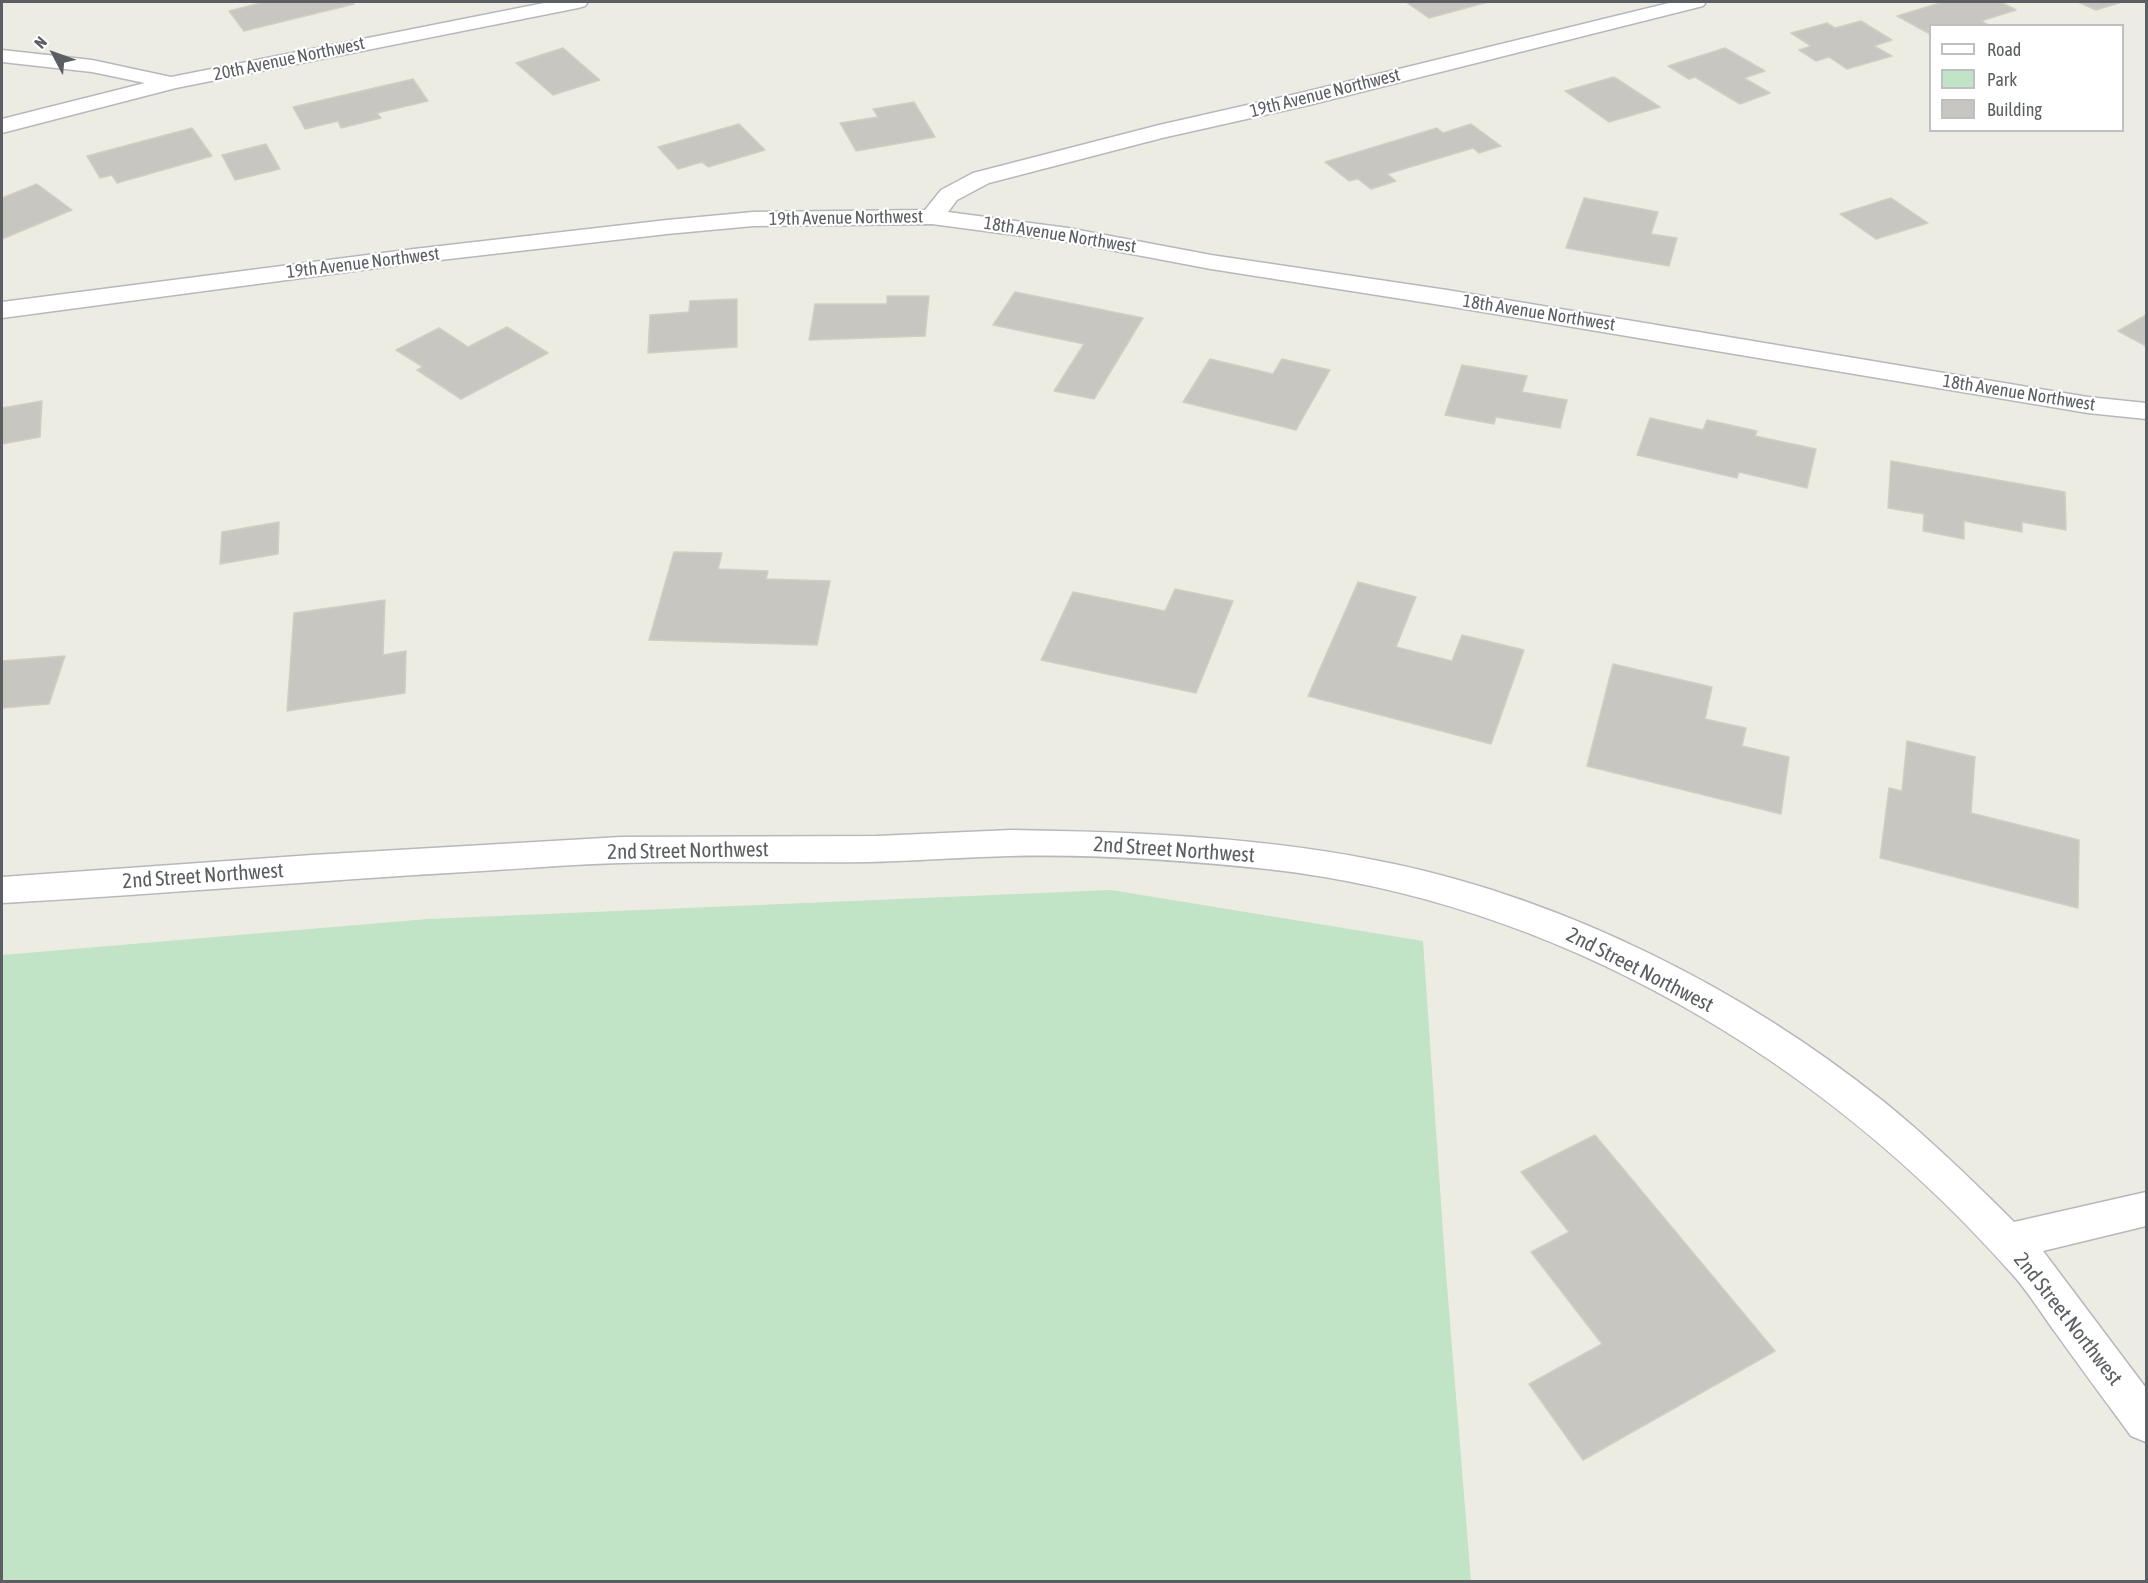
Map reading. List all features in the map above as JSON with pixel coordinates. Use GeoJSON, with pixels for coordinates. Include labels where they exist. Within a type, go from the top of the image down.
{"type":"FeatureCollection","features":[{"type":"Feature","properties":{"kind":"street","name":"20th Avenue Northwest"},"geometry":{"type":"LineString","coordinates":[[2,126],[176,82],[578,2]]}},
{"type":"Feature","properties":{"kind":"street","name":"19th Avenue Northwest"},"geometry":{"type":"LineString","coordinates":[[2,310],[414,256],[667,227],[785,218],[867,215],[932,217],[949,195],[981,178],[1159,132],[1309,98],[1696,2]]}},
{"type":"Feature","properties":{"kind":"street"},"geometry":{"type":"LineString","coordinates":[[2,56],[92,66],[176,82]]}},
{"type":"Feature","properties":{"kind":"street","name":"18th Avenue Northwest"},"geometry":{"type":"LineString","coordinates":[[932,217],[1068,235],[1211,262],[1447,298],[2088,405],[2146,411]]}},
{"type":"Feature","properties":{"kind":"street","name":"2nd Street Northwest"},"geometry":{"type":"LineString","coordinates":[[2,891],[312,868],[621,850],[877,849],[1011,843],[1099,844],[1186,849],[1274,857],[1395,877],[1471,897],[1548,924],[1661,976],[1732,1017],[1801,1061],[1869,1112],[1934,1168],[2030,1265],[2146,1422]]}},
{"type":"Feature","properties":{"kind":"street"},"geometry":{"type":"LineString","coordinates":[[2007,1242],[2146,1209]]}},
{"type":"Feature","properties":{"kind":"green space"},"geometry":{"type":"Polygon","coordinates":[[[1111,890],[1423,941],[1445,1261],[1471,1581],[2,1581],[2,955],[428,919],[1111,890]]]}},
{"type":"Feature","properties":{"kind":"building"},"geometry":{"type":"Polygon","coordinates":[[[265,2],[352,2],[354,4],[244,31],[229,11],[265,2]]]}},
{"type":"Feature","properties":{"kind":"building"},"geometry":{"type":"Polygon","coordinates":[[[1406,2],[1488,2],[1429,18],[1406,2]]]}},
{"type":"Feature","properties":{"kind":"building"},"geometry":{"type":"Polygon","coordinates":[[[1943,2],[2001,2],[2016,10],[1981,21],[1986,24],[1929,24],[1929,33],[1897,16],[1943,2]]]}},
{"type":"Feature","properties":{"kind":"building"},"geometry":{"type":"Polygon","coordinates":[[[2078,2],[2122,2],[2096,10],[2078,2]]]}},
{"type":"Feature","properties":{"kind":"building"},"geometry":{"type":"Polygon","coordinates":[[[1861,21],[1892,40],[1874,46],[1892,56],[1847,69],[1829,57],[1816,61],[1799,50],[1811,46],[1791,33],[1827,23],[1835,28],[1861,21]]]}},
{"type":"Feature","properties":{"kind":"building"},"geometry":{"type":"Polygon","coordinates":[[[563,48],[600,80],[553,95],[516,63],[563,48]]]}},
{"type":"Feature","properties":{"kind":"building"},"geometry":{"type":"Polygon","coordinates":[[[1725,48],[1765,71],[1744,78],[1770,93],[1740,104],[1695,77],[1689,79],[1668,66],[1725,48]]]}},
{"type":"Feature","properties":{"kind":"building"},"geometry":{"type":"Polygon","coordinates":[[[1614,77],[1660,107],[1609,122],[1565,91],[1614,77]]]}},
{"type":"Feature","properties":{"kind":"building"},"geometry":{"type":"Polygon","coordinates":[[[413,79],[428,101],[377,113],[381,118],[341,128],[338,121],[305,129],[293,107],[413,79]]]}},
{"type":"Feature","properties":{"kind":"building"},"geometry":{"type":"Polygon","coordinates":[[[914,102],[935,137],[856,151],[840,123],[878,117],[873,109],[914,102]]]}},
{"type":"Feature","properties":{"kind":"building"},"geometry":{"type":"Polygon","coordinates":[[[739,124],[765,150],[708,167],[702,162],[678,169],[658,147],[739,124]]]}},
{"type":"Feature","properties":{"kind":"building"},"geometry":{"type":"Polygon","coordinates":[[[1471,124],[1501,146],[1479,153],[1473,148],[1387,174],[1396,181],[1371,189],[1358,179],[1349,181],[1325,162],[1437,128],[1443,133],[1471,124]]]}},
{"type":"Feature","properties":{"kind":"building"},"geometry":{"type":"Polygon","coordinates":[[[192,128],[212,156],[117,183],[112,175],[100,178],[87,156],[192,128]]]}},
{"type":"Feature","properties":{"kind":"building"},"geometry":{"type":"Polygon","coordinates":[[[266,144],[280,169],[235,180],[222,155],[266,144]]]}},
{"type":"Feature","properties":{"kind":"building"},"geometry":{"type":"Polygon","coordinates":[[[37,184],[72,210],[2,239],[2,198],[37,184]]]}},
{"type":"Feature","properties":{"kind":"building"},"geometry":{"type":"Polygon","coordinates":[[[1584,198],[1658,212],[1651,234],[1677,238],[1669,266],[1566,248],[1584,198]]]}},
{"type":"Feature","properties":{"kind":"building"},"geometry":{"type":"Polygon","coordinates":[[[1891,198],[1928,223],[1876,239],[1840,214],[1891,198]]]}},
{"type":"Feature","properties":{"kind":"building"},"geometry":{"type":"Polygon","coordinates":[[[1015,292],[1143,318],[1094,399],[1054,391],[1084,344],[993,325],[1015,292]]]}},
{"type":"Feature","properties":{"kind":"building"},"geometry":{"type":"Polygon","coordinates":[[[887,296],[929,296],[925,336],[809,340],[815,304],[887,304],[887,296]]]}},
{"type":"Feature","properties":{"kind":"building"},"geometry":{"type":"Polygon","coordinates":[[[737,299],[737,347],[648,353],[650,315],[689,312],[690,301],[737,299]]]}},
{"type":"Feature","properties":{"kind":"building"},"geometry":{"type":"Polygon","coordinates":[[[2146,315],[2146,346],[2118,331],[2146,315]]]}},
{"type":"Feature","properties":{"kind":"building"},"geometry":{"type":"Polygon","coordinates":[[[507,327],[548,353],[461,399],[417,370],[423,367],[396,350],[439,328],[468,347],[507,327]]]}},
{"type":"Feature","properties":{"kind":"building"},"geometry":{"type":"Polygon","coordinates":[[[1210,359],[1273,374],[1282,359],[1330,370],[1296,430],[1183,402],[1210,359]]]}},
{"type":"Feature","properties":{"kind":"building"},"geometry":{"type":"Polygon","coordinates":[[[1462,365],[1527,376],[1522,392],[1567,400],[1560,428],[1496,417],[1494,424],[1445,415],[1462,365]]]}},
{"type":"Feature","properties":{"kind":"building"},"geometry":{"type":"Polygon","coordinates":[[[42,401],[40,437],[2,444],[2,408],[42,401]]]}},
{"type":"Feature","properties":{"kind":"building"},"geometry":{"type":"Polygon","coordinates":[[[1650,418],[1703,430],[1707,420],[1757,431],[1755,436],[1816,449],[1807,488],[1739,472],[1737,478],[1637,455],[1650,418]]]}},
{"type":"Feature","properties":{"kind":"building"},"geometry":{"type":"Polygon","coordinates":[[[1891,461],[2065,492],[2066,530],[2022,522],[2022,532],[1964,521],[1964,539],[1923,531],[1924,514],[1888,508],[1891,461]]]}},
{"type":"Feature","properties":{"kind":"building"},"geometry":{"type":"Polygon","coordinates":[[[279,522],[278,554],[220,564],[222,532],[279,522]]]}},
{"type":"Feature","properties":{"kind":"building"},"geometry":{"type":"Polygon","coordinates":[[[674,552],[722,553],[718,569],[768,571],[766,579],[830,581],[817,645],[649,640],[674,552]]]}},
{"type":"Feature","properties":{"kind":"building"},"geometry":{"type":"Polygon","coordinates":[[[1358,582],[1416,597],[1396,647],[1452,661],[1462,635],[1524,650],[1491,744],[1308,696],[1358,582]]]}},
{"type":"Feature","properties":{"kind":"building"},"geometry":{"type":"Polygon","coordinates":[[[1175,589],[1233,601],[1196,693],[1041,660],[1073,592],[1165,611],[1175,589]]]}},
{"type":"Feature","properties":{"kind":"building"},"geometry":{"type":"Polygon","coordinates":[[[385,600],[383,655],[406,651],[405,693],[287,711],[294,613],[385,600]]]}},
{"type":"Feature","properties":{"kind":"building"},"geometry":{"type":"Polygon","coordinates":[[[65,656],[49,704],[2,708],[2,661],[65,656]]]}},
{"type":"Feature","properties":{"kind":"building"},"geometry":{"type":"Polygon","coordinates":[[[1613,664],[1712,687],[1705,719],[1746,728],[1742,746],[1789,757],[1781,814],[1587,766],[1613,664]]]}},
{"type":"Feature","properties":{"kind":"building"},"geometry":{"type":"Polygon","coordinates":[[[1907,741],[1975,757],[1971,813],[2079,840],[2078,908],[1880,858],[1889,788],[1902,791],[1907,741]]]}},
{"type":"Feature","properties":{"kind":"building"},"geometry":{"type":"Polygon","coordinates":[[[1595,1135],[1775,1351],[1583,1460],[1529,1384],[1602,1344],[1531,1252],[1569,1232],[1521,1172],[1595,1135]]]}}]}
